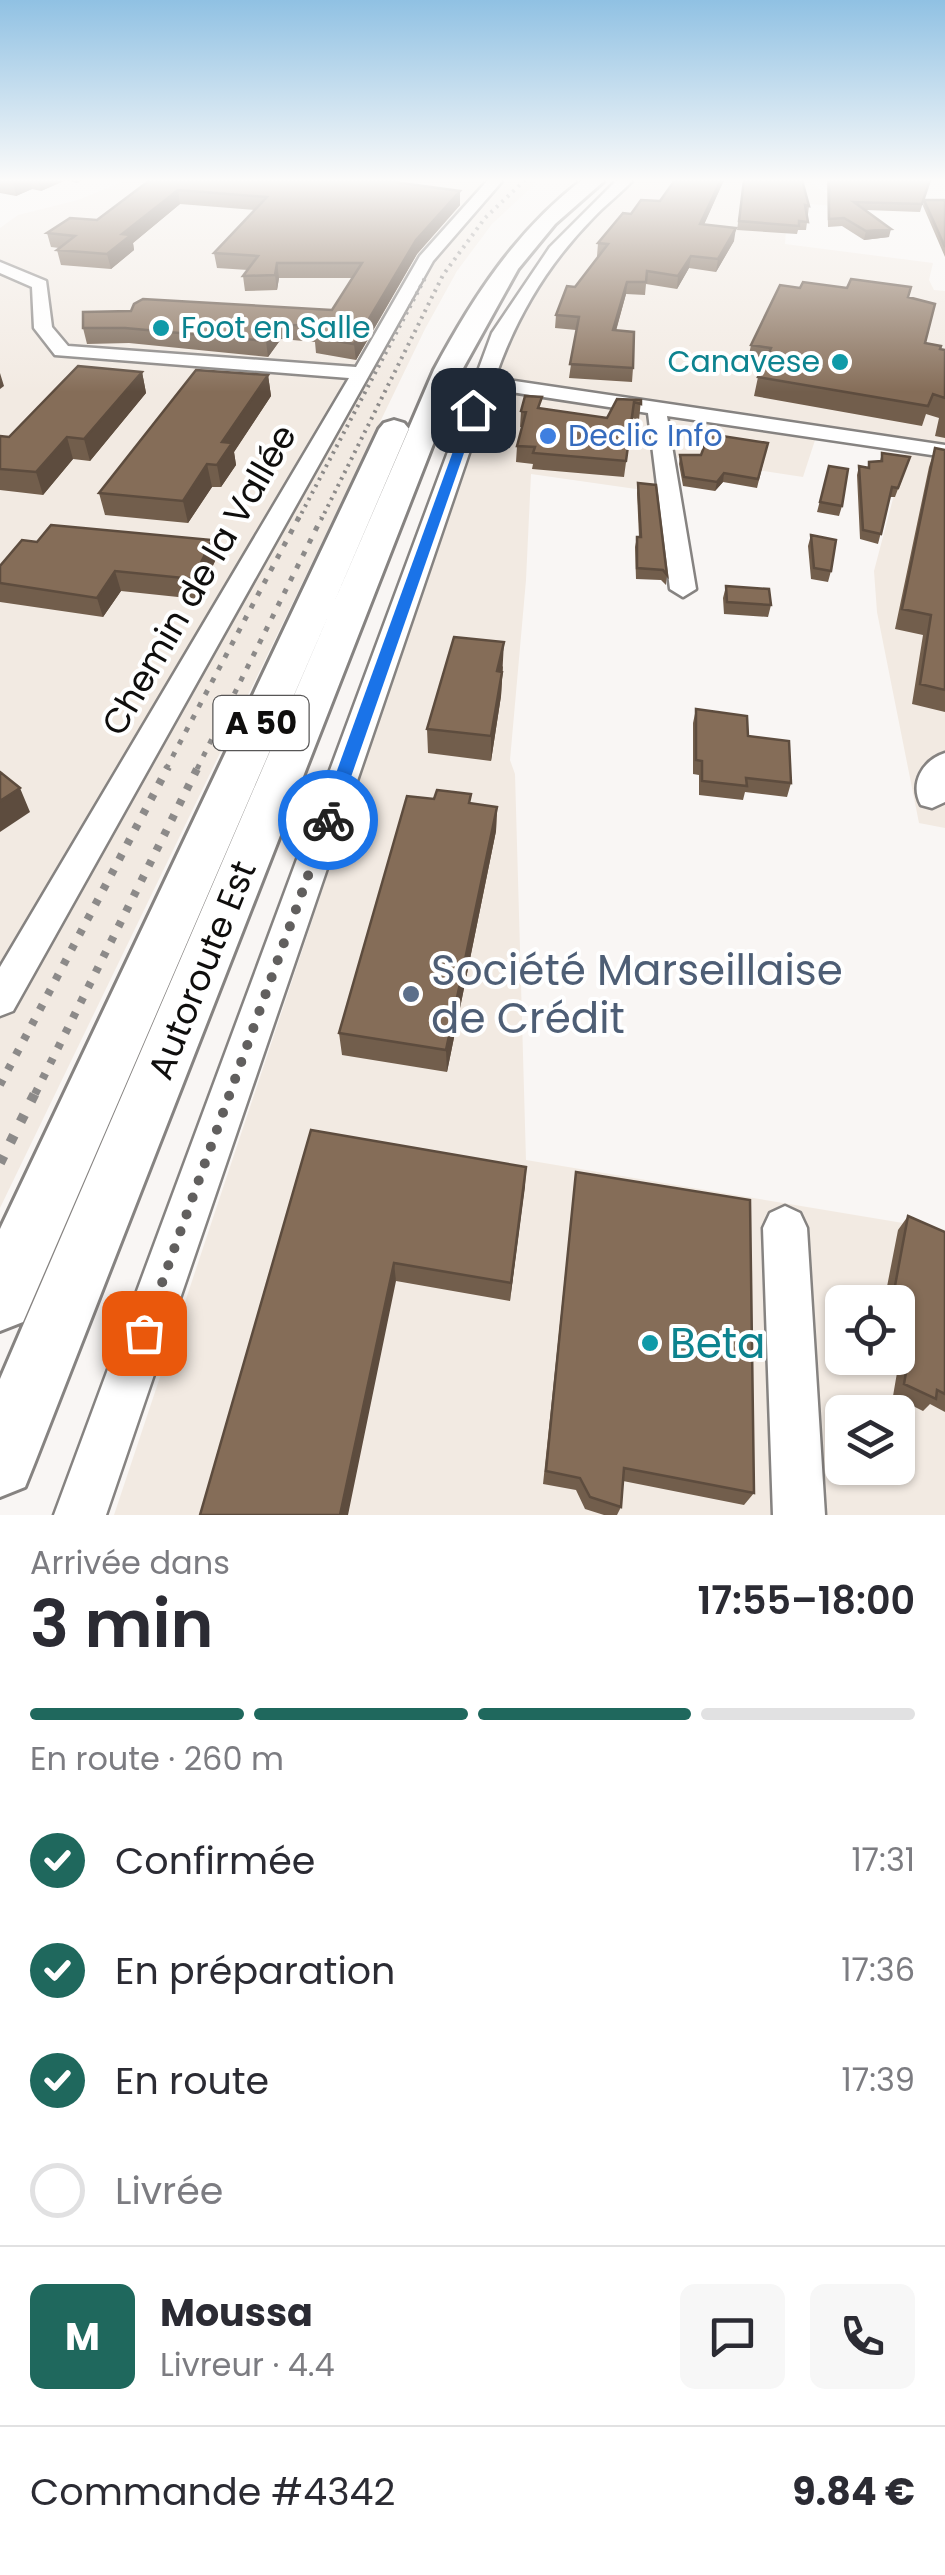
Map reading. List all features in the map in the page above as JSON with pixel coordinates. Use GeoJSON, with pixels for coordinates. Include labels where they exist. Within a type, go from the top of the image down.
{"type":"FeatureCollection","features":[{"type":"Feature","properties":{"kind":"highway","name":"Autoroute Est"},"geometry":{"type":"LineString","coordinates":[[0,1299],[422,366],[463,294],[496,251]]}},
{"type":"Feature","properties":{"kind":"highway","name":"Autoroute Est"},"geometry":{"type":"LineString","coordinates":[[0,1462],[448,370],[471,323],[521,251]]}},
{"type":"Feature","properties":{"kind":"street","name":"Chemin de la Vallée"},"geometry":{"type":"LineString","coordinates":[[0,1000],[432,251]]}},
{"type":"Feature","properties":{"kind":"street"},"geometry":{"type":"LineString","coordinates":[[80,1515],[502,333],[549,251]]}},
{"type":"Feature","properties":{"kind":"street"},"geometry":{"type":"LineString","coordinates":[[0,268],[40,285],[43,328],[62,350],[359,373]]}},
{"type":"Feature","properties":{"kind":"street"},"geometry":{"type":"LineString","coordinates":[[484,382],[945,451]]}},
{"type":"Feature","properties":{"kind":"street"},"geometry":{"type":"LineString","coordinates":[[660,406],[659,432],[683,589]]}},
{"type":"Feature","properties":{"kind":"street"},"geometry":{"type":"LineString","coordinates":[[932,796],[936,769],[945,764]]}},
{"type":"Feature","properties":{"kind":"street"},"geometry":{"type":"LineString","coordinates":[[784,1228],[799,1515]]}},
{"type":"Feature","properties":{"kind":"shaded area"},"geometry":{"type":"Polygon","coordinates":[[[0,251],[472,251],[425,329],[0,1208],[0,251]]]}},
{"type":"Feature","properties":{"kind":"shaded area"},"geometry":{"type":"Polygon","coordinates":[[[564,251],[837,251],[933,263],[929,280],[934,290],[945,291],[945,828],[919,823],[877,612],[874,571],[906,449],[817,434],[803,477],[653,454],[657,492],[531,474],[510,760],[515,774],[526,1160],[945,1230],[945,1515],[114,1515],[514,330],[564,251]]]}},
{"type":"Feature","properties":{"kind":"building"},"geometry":{"type":"Polygon","coordinates":[[[66,251],[111,251],[107,254],[66,251]]]}},
{"type":"Feature","properties":{"kind":"building"},"geometry":{"type":"Polygon","coordinates":[[[410,251],[354,344],[315,337],[322,327],[279,324],[266,341],[83,328],[83,312],[131,311],[143,299],[332,310],[362,263],[277,263],[275,275],[243,276],[258,256],[214,253],[410,251]]]}},
{"type":"Feature","properties":{"kind":"building"},"geometry":{"type":"Polygon","coordinates":[[[603,251],[723,251],[718,259],[691,256],[678,276],[647,271],[646,282],[627,282],[613,330],[634,332],[633,368],[570,364],[579,317],[556,315],[567,286],[575,287],[603,251]]]}},
{"type":"Feature","properties":{"kind":"building"},"geometry":{"type":"Polygon","coordinates":[[[851,279],[911,287],[908,297],[935,304],[925,343],[945,350],[945,398],[933,394],[928,406],[758,377],[771,348],[751,345],[780,285],[800,288],[803,282],[847,288],[851,279]]]}},
{"type":"Feature","properties":{"kind":"building"},"geometry":{"type":"Polygon","coordinates":[[[78,366],[142,372],[84,439],[67,437],[36,472],[0,469],[0,436],[9,437],[78,366]]]}},
{"type":"Feature","properties":{"kind":"building"},"geometry":{"type":"Polygon","coordinates":[[[196,370],[268,375],[222,442],[232,443],[217,465],[207,464],[183,501],[99,493],[196,370]]]}},
{"type":"Feature","properties":{"kind":"building"},"geometry":{"type":"Polygon","coordinates":[[[525,396],[542,397],[538,408],[607,418],[617,399],[641,400],[641,404],[634,402],[626,461],[533,453],[535,447],[517,446],[526,412],[521,411],[525,396]]]}},
{"type":"Feature","properties":{"kind":"building"},"geometry":{"type":"Polygon","coordinates":[[[709,434],[768,443],[758,479],[724,473],[717,482],[684,477],[680,455],[701,455],[709,434]]]}},
{"type":"Feature","properties":{"kind":"building"},"geometry":{"type":"Polygon","coordinates":[[[935,448],[945,450],[945,690],[920,684],[931,615],[902,609],[935,448]]]}},
{"type":"Feature","properties":{"kind":"building"},"geometry":{"type":"Polygon","coordinates":[[[882,453],[910,457],[898,488],[892,487],[881,534],[863,530],[859,466],[869,468],[869,462],[882,461],[882,453]]]}},
{"type":"Feature","properties":{"kind":"building"},"geometry":{"type":"Polygon","coordinates":[[[829,466],[848,469],[842,506],[820,502],[829,466]]]}},
{"type":"Feature","properties":{"kind":"building"},"geometry":{"type":"Polygon","coordinates":[[[638,483],[656,485],[667,575],[663,570],[637,568],[637,537],[641,537],[638,483]]]}},
{"type":"Feature","properties":{"kind":"building"},"geometry":{"type":"Polygon","coordinates":[[[51,525],[212,540],[193,579],[115,571],[97,598],[0,583],[0,566],[22,540],[37,542],[51,525]]]}},
{"type":"Feature","properties":{"kind":"building"},"geometry":{"type":"Polygon","coordinates":[[[811,535],[836,540],[831,571],[814,568],[811,535]]]}},
{"type":"Feature","properties":{"kind":"building"},"geometry":{"type":"Polygon","coordinates":[[[726,586],[769,589],[771,605],[727,602],[726,586]]]}},
{"type":"Feature","properties":{"kind":"building"},"geometry":{"type":"Polygon","coordinates":[[[454,637],[504,642],[491,736],[427,729],[454,637]]]}},
{"type":"Feature","properties":{"kind":"building"},"geometry":{"type":"Polygon","coordinates":[[[696,709],[747,716],[748,736],[789,741],[791,783],[746,778],[747,786],[702,781],[702,761],[696,760],[696,709]]]}},
{"type":"Feature","properties":{"kind":"building"},"geometry":{"type":"Polygon","coordinates":[[[0,772],[20,788],[0,801],[0,772]]]}},
{"type":"Feature","properties":{"kind":"building","name":"Société Marseillaise de Crédit"},"geometry":{"type":"Polygon","coordinates":[[[437,790],[471,794],[469,803],[497,807],[446,1050],[339,1033],[407,796],[434,799],[437,790]]]}},
{"type":"Feature","properties":{"kind":"building"},"geometry":{"type":"Polygon","coordinates":[[[311,1130],[526,1167],[511,1283],[394,1263],[340,1515],[200,1515],[311,1130]]]}},
{"type":"Feature","properties":{"kind":"building","name":"Beta"},"geometry":{"type":"Polygon","coordinates":[[[576,1172],[750,1200],[754,1493],[624,1468],[621,1507],[590,1497],[580,1478],[546,1471],[576,1172]]]}},
{"type":"Feature","properties":{"kind":"building"},"geometry":{"type":"Polygon","coordinates":[[[908,1216],[945,1232],[945,1394],[937,1390],[936,1399],[904,1384],[906,1375],[915,1375],[915,1285],[895,1285],[908,1216]]]}},
{"type":"Feature","properties":{"kind":"railway"},"geometry":{"type":"LineString","coordinates":[[321,520],[443,275],[461,251]]}},
{"type":"Feature","properties":{"kind":"railway"},"geometry":{"type":"LineString","coordinates":[[298,520],[425,278]]}},
{"type":"Feature","properties":{"kind":"railway"},"geometry":{"type":"LineString","coordinates":[[166,769],[299,517]]}},
{"type":"Feature","properties":{"kind":"railway"},"geometry":{"type":"LineString","coordinates":[[197,769],[322,517]]}},
{"type":"Feature","properties":{"kind":"railway"},"geometry":{"type":"LineString","coordinates":[[0,1085],[168,767]]}},
{"type":"Feature","properties":{"kind":"railway"},"geometry":{"type":"LineString","coordinates":[[35,1094],[198,767]]}},
{"type":"Feature","properties":{"kind":"railway"},"geometry":{"type":"LineString","coordinates":[[0,1163],[36,1091]]}},
{"type":"Feature","properties":{"kind":"way so far"},"geometry":{"type":"LineString","coordinates":[[144,1333],[328,820]]}},
{"type":"Feature","properties":{"kind":"place","name":"Foot en Salle"},"geometry":{"type":"Point","coordinates":[161,328]}},
{"type":"Feature","properties":{"kind":"place","name":"Canavese"},"geometry":{"type":"Point","coordinates":[840,362]}},
{"type":"Feature","properties":{"kind":"place","name":"Declic Info"},"geometry":{"type":"Point","coordinates":[548,436]}},
{"type":"Feature","properties":{"kind":"place","name":"Société Marseillaise de Crédit"},"geometry":{"type":"Point","coordinates":[411,994]}},
{"type":"Feature","properties":{"kind":"place","name":"Beta"},"geometry":{"type":"Point","coordinates":[650,1343]}},
{"type":"Feature","properties":{"kind":"route"},"geometry":{"type":"LineString","coordinates":[[328,820],[473,410]]}}]}
